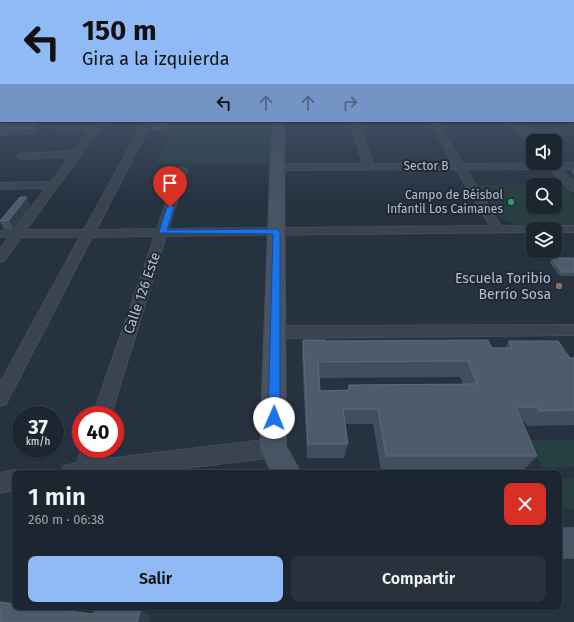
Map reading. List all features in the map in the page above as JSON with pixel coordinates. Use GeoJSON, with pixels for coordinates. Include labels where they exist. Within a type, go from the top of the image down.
{"type":"FeatureCollection","features":[{"type":"Feature","properties":{"kind":"street"},"geometry":{"type":"LineString","coordinates":[[0,258],[85,143]]}},
{"type":"Feature","properties":{"kind":"street"},"geometry":{"type":"LineString","coordinates":[[0,399],[136,143]]}},
{"type":"Feature","properties":{"kind":"street"},"geometry":{"type":"LineString","coordinates":[[278,143],[274,448],[285,470]]}},
{"type":"Feature","properties":{"kind":"street"},"geometry":{"type":"LineString","coordinates":[[361,143],[369,166]]}},
{"type":"Feature","properties":{"kind":"street"},"geometry":{"type":"LineString","coordinates":[[446,143],[498,230]]}},
{"type":"Feature","properties":{"kind":"street"},"geometry":{"type":"LineString","coordinates":[[22,156],[77,154]]}},
{"type":"Feature","properties":{"kind":"street","name":"Sector B"},"geometry":{"type":"LineString","coordinates":[[278,167],[526,165]]}},
{"type":"Feature","properties":{"kind":"street","name":"Sector B"},"geometry":{"type":"LineString","coordinates":[[562,165],[574,166]]}},
{"type":"Feature","properties":{"kind":"street","name":"Calle 126 Este"},"geometry":{"type":"LineString","coordinates":[[105,406],[182,170]]}},
{"type":"Feature","properties":{"kind":"street"},"geometry":{"type":"LineString","coordinates":[[558,170],[574,188]]}},
{"type":"Feature","properties":{"kind":"street"},"geometry":{"type":"LineString","coordinates":[[0,186],[55,185]]}},
{"type":"Feature","properties":{"kind":"street"},"geometry":{"type":"LineString","coordinates":[[0,234],[526,229]]}},
{"type":"Feature","properties":{"kind":"street"},"geometry":{"type":"LineString","coordinates":[[562,229],[574,229]]}},
{"type":"Feature","properties":{"kind":"street"},"geometry":{"type":"LineString","coordinates":[[275,332],[574,330]]}},
{"type":"Feature","properties":{"kind":"street"},"geometry":{"type":"LineString","coordinates":[[94,470],[274,448]]}},
{"type":"Feature","properties":{"kind":"street"},"geometry":{"type":"LineString","coordinates":[[79,470],[86,458]]}},
{"type":"Feature","properties":{"kind":"street"},"geometry":{"type":"LineString","coordinates":[[0,482],[12,480]]}},
{"type":"Feature","properties":{"kind":"street"},"geometry":{"type":"LineString","coordinates":[[562,543],[574,543]]}},
{"type":"Feature","properties":{"kind":"green space"},"geometry":{"type":"Polygon","coordinates":[[[165,143],[270,143],[271,164],[157,164],[165,143]]]}},
{"type":"Feature","properties":{"kind":"green space","name":"Campo de Béisbol Infantil Los Caimanes"},"geometry":{"type":"Polygon","coordinates":[[[526,184],[526,214],[562,214],[562,186],[574,197],[574,225],[562,225],[562,222],[526,222],[526,226],[520,226],[499,218],[479,185],[526,184]]]}},
{"type":"Feature","properties":{"kind":"green space"},"geometry":{"type":"Polygon","coordinates":[[[530,440],[574,440],[574,467],[542,468],[530,440]]]}},
{"type":"Feature","properties":{"kind":"green space"},"geometry":{"type":"Polygon","coordinates":[[[562,478],[574,478],[574,509],[562,509],[562,478]]]}},
{"type":"Feature","properties":{"kind":"building"},"geometry":{"type":"Polygon","coordinates":[[[20,197],[27,197],[9,220],[0,221],[20,197]]]}},
{"type":"Feature","properties":{"kind":"building"},"geometry":{"type":"Polygon","coordinates":[[[552,258],[574,258],[574,272],[562,272],[552,258]]]}},
{"type":"Feature","properties":{"kind":"building"},"geometry":{"type":"Polygon","coordinates":[[[303,340],[488,340],[492,348],[512,348],[509,341],[558,341],[570,358],[574,358],[574,410],[539,411],[537,407],[516,407],[537,456],[386,456],[378,409],[343,409],[348,444],[308,444],[303,340]],[[468,361],[318,362],[320,391],[349,390],[349,385],[477,384],[468,361]]]}},
{"type":"Feature","properties":{"kind":"building"},"geometry":{"type":"Polygon","coordinates":[[[0,602],[12,604],[12,610],[60,610],[93,614],[95,610],[141,610],[137,622],[0,622],[0,602]]]}},
{"type":"Feature","properties":{"kind":"place","name":"Campo de Béisbol Infantil Los Caimanes"},"geometry":{"type":"Point","coordinates":[511,202]}},
{"type":"Feature","properties":{"kind":"place","name":"Escuela Toribio Berrío Sosa"},"geometry":{"type":"Point","coordinates":[559,286]}},
{"type":"Feature","properties":{"kind":"route"},"geometry":{"type":"LineString","coordinates":[[170,207],[163,232],[277,232],[274,418]]}}]}
